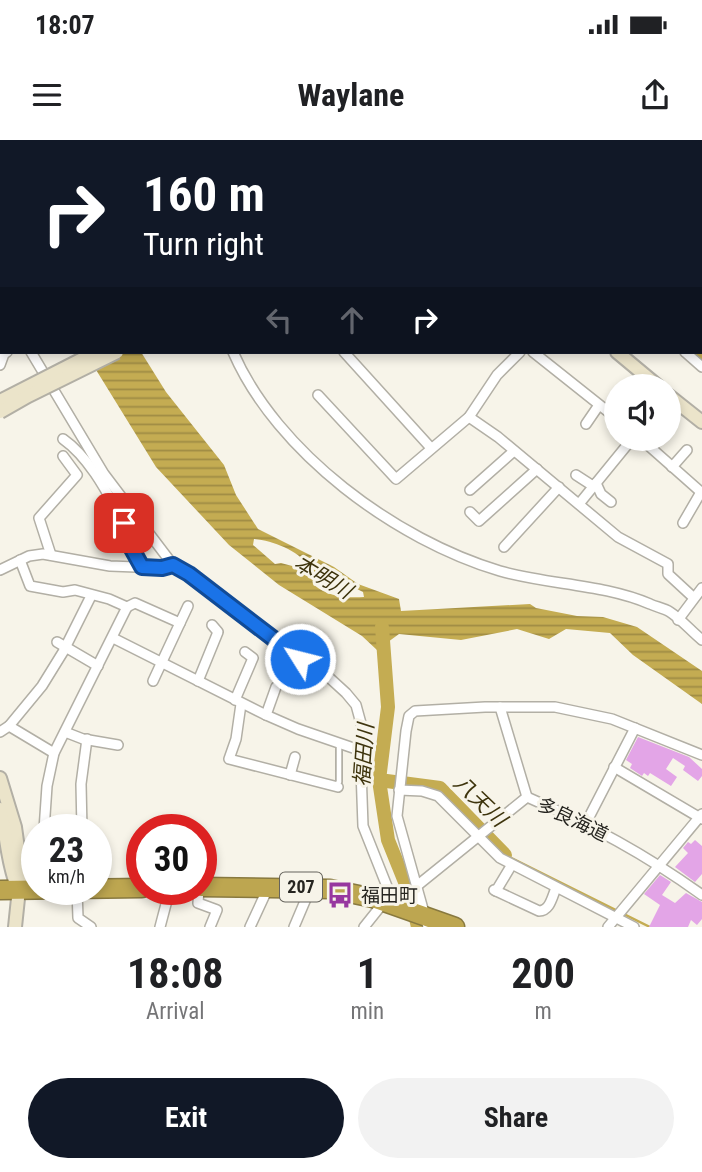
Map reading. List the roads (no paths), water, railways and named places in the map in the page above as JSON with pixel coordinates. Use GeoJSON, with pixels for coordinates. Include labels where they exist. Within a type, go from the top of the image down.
{"type":"FeatureCollection","features":[{"type":"Feature","properties":{"kind":"highway","name":"207"},"geometry":{"type":"LineString","coordinates":[[217,888],[311,887],[342,891],[392,905],[425,920],[455,927]]}},
{"type":"Feature","properties":{"kind":"street"},"geometry":{"type":"LineString","coordinates":[[32,354],[104,474],[173,565],[215,593],[285,648],[323,672],[356,705],[362,727],[363,826],[392,905],[364,927]]}},
{"type":"Feature","properties":{"kind":"street"},"geometry":{"type":"LineString","coordinates":[[0,401],[92,354]]}},
{"type":"Feature","properties":{"kind":"street"},"geometry":{"type":"LineString","coordinates":[[0,412],[113,354]]}},
{"type":"Feature","properties":{"kind":"street"},"geometry":{"type":"LineString","coordinates":[[234,354],[257,397],[286,433],[342,486],[382,515],[445,551],[501,571],[625,594],[670,612],[702,640]]}},
{"type":"Feature","properties":{"kind":"street"},"geometry":{"type":"LineString","coordinates":[[346,354],[431,448]]}},
{"type":"Feature","properties":{"kind":"street"},"geometry":{"type":"LineString","coordinates":[[318,395],[396,479],[469,417],[498,375],[518,354]]}},
{"type":"Feature","properties":{"kind":"street"},"geometry":{"type":"LineString","coordinates":[[535,354],[604,409]]}},
{"type":"Feature","properties":{"kind":"street"},"geometry":{"type":"LineString","coordinates":[[619,354],[643,374]]}},
{"type":"Feature","properties":{"kind":"street"},"geometry":{"type":"LineString","coordinates":[[687,354],[702,367]]}},
{"type":"Feature","properties":{"kind":"street"},"geometry":{"type":"LineString","coordinates":[[586,424],[599,405]]}},
{"type":"Feature","properties":{"kind":"street"},"geometry":{"type":"LineString","coordinates":[[681,405],[702,422]]}},
{"type":"Feature","properties":{"kind":"street"},"geometry":{"type":"LineString","coordinates":[[469,417],[618,537],[667,564],[668,574],[694,598]]}},
{"type":"Feature","properties":{"kind":"street"},"geometry":{"type":"LineString","coordinates":[[51,555],[39,518],[77,475],[61,459],[67,441],[77,449],[124,523],[122,531],[142,567]]}},
{"type":"Feature","properties":{"kind":"street"},"geometry":{"type":"LineString","coordinates":[[672,467],[687,450]]}},
{"type":"Feature","properties":{"kind":"street"},"geometry":{"type":"LineString","coordinates":[[470,490],[514,451]]}},
{"type":"Feature","properties":{"kind":"street"},"geometry":{"type":"LineString","coordinates":[[579,504],[595,485],[609,460],[619,451]]}},
{"type":"Feature","properties":{"kind":"street"},"geometry":{"type":"LineString","coordinates":[[654,451],[701,493],[683,523]]}},
{"type":"Feature","properties":{"kind":"street"},"geometry":{"type":"LineString","coordinates":[[470,512],[479,521],[537,470]]}},
{"type":"Feature","properties":{"kind":"street"},"geometry":{"type":"LineString","coordinates":[[576,475],[595,485],[611,502]]}},
{"type":"Feature","properties":{"kind":"street"},"geometry":{"type":"LineString","coordinates":[[504,547],[559,487]]}},
{"type":"Feature","properties":{"kind":"street"},"geometry":{"type":"LineString","coordinates":[[0,570],[29,556],[51,555],[110,566],[162,568],[173,565]]}},
{"type":"Feature","properties":{"kind":"street"},"geometry":{"type":"LineString","coordinates":[[20,560],[30,586],[63,592],[75,590],[127,607]]}},
{"type":"Feature","properties":{"kind":"street"},"geometry":{"type":"LineString","coordinates":[[678,620],[702,588]]}},
{"type":"Feature","properties":{"kind":"street"},"geometry":{"type":"LineString","coordinates":[[0,732],[9,726],[42,686],[61,645],[91,596]]}},
{"type":"Feature","properties":{"kind":"street"},"geometry":{"type":"LineString","coordinates":[[45,814],[47,786],[54,753],[127,607],[135,603],[180,624]]}},
{"type":"Feature","properties":{"kind":"street"},"geometry":{"type":"LineString","coordinates":[[153,681],[188,606]]}},
{"type":"Feature","properties":{"kind":"street"},"geometry":{"type":"LineString","coordinates":[[198,681],[218,632],[212,625]]}},
{"type":"Feature","properties":{"kind":"street"},"geometry":{"type":"LineString","coordinates":[[113,638],[298,730],[362,751]]}},
{"type":"Feature","properties":{"kind":"street"},"geometry":{"type":"LineString","coordinates":[[61,645],[98,666]]}},
{"type":"Feature","properties":{"kind":"street"},"geometry":{"type":"LineString","coordinates":[[245,652],[253,658],[238,702],[236,739],[229,759],[249,769],[289,775],[336,787]]}},
{"type":"Feature","properties":{"kind":"street"},"geometry":{"type":"LineString","coordinates":[[266,715],[278,693]]}},
{"type":"Feature","properties":{"kind":"street"},"geometry":{"type":"LineString","coordinates":[[500,707],[527,797]]}},
{"type":"Feature","properties":{"kind":"street"},"geometry":{"type":"LineString","coordinates":[[425,920],[418,885],[397,817],[406,731],[409,716],[415,711],[555,707],[612,719],[702,755]]}},
{"type":"Feature","properties":{"kind":"street"},"geometry":{"type":"LineString","coordinates":[[9,726],[54,753]]}},
{"type":"Feature","properties":{"kind":"street"},"geometry":{"type":"LineString","coordinates":[[586,822],[635,728]]}},
{"type":"Feature","properties":{"kind":"street"},"geometry":{"type":"LineString","coordinates":[[65,732],[118,745]]}},
{"type":"Feature","properties":{"kind":"street"},"geometry":{"type":"LineString","coordinates":[[82,814],[81,784],[87,739]]}},
{"type":"Feature","properties":{"kind":"street"},"geometry":{"type":"LineString","coordinates":[[289,775],[295,757]]}},
{"type":"Feature","properties":{"kind":"street"},"geometry":{"type":"LineString","coordinates":[[608,927],[701,816],[614,767]]}},
{"type":"Feature","properties":{"kind":"street"},"geometry":{"type":"LineString","coordinates":[[1,780],[15,827],[21,870],[9,890]]}},
{"type":"Feature","properties":{"kind":"street"},"geometry":{"type":"LineString","coordinates":[[399,790],[422,791],[438,796],[511,866],[634,927]]}},
{"type":"Feature","properties":{"kind":"street","name":"多良海道"},"geometry":{"type":"LineString","coordinates":[[418,885],[527,797],[586,822],[660,865],[702,895]]}},
{"type":"Feature","properties":{"kind":"street"},"geometry":{"type":"LineString","coordinates":[[0,809],[6,828],[11,872],[9,890],[15,927]]}},
{"type":"Feature","properties":{"kind":"street"},"geometry":{"type":"LineString","coordinates":[[511,866],[495,891],[544,911],[556,888]]}},
{"type":"Feature","properties":{"kind":"street"},"geometry":{"type":"LineString","coordinates":[[250,927],[269,886]]}},
{"type":"Feature","properties":{"kind":"street"},"geometry":{"type":"LineString","coordinates":[[294,927],[311,887]]}},
{"type":"Feature","properties":{"kind":"street"},"geometry":{"type":"LineString","coordinates":[[78,905],[78,918],[91,927]]}},
{"type":"Feature","properties":{"kind":"street"},"geometry":{"type":"LineString","coordinates":[[160,927],[166,905]]}},
{"type":"Feature","properties":{"kind":"street"},"geometry":{"type":"LineString","coordinates":[[203,905],[217,910],[210,927]]}},
{"type":"Feature","properties":{"kind":"lane"},"geometry":{"type":"LineString","coordinates":[[336,787],[339,782],[339,743]]}},
{"type":"Feature","properties":{"kind":"water","name":"本明川"},"geometry":{"type":"Polygon","coordinates":[[[86,354],[142,354],[166,392],[224,465],[236,495],[258,529],[334,567],[358,584],[399,599],[401,611],[530,604],[536,608],[577,616],[603,617],[637,627],[702,671],[702,704],[633,655],[610,633],[566,629],[549,639],[517,629],[461,640],[399,634],[377,650],[362,636],[279,585],[229,545],[156,467],[86,354]],[[254,539],[253,545],[275,564],[307,570],[309,566],[292,551],[254,539]],[[314,576],[314,585],[325,592],[344,597],[364,597],[363,592],[314,576]]]}},
{"type":"Feature","properties":{"kind":"waterway","name":"福田川"},"geometry":{"type":"LineString","coordinates":[[382,627],[388,707],[379,780],[388,840],[411,897],[418,927]]}},
{"type":"Feature","properties":{"kind":"waterway","name":"八天川"},"geometry":{"type":"LineString","coordinates":[[379,780],[440,788],[505,855]]}},
{"type":"Feature","properties":{"kind":"waterway"},"geometry":{"type":"LineString","coordinates":[[505,855],[650,927]]}},
{"type":"Feature","properties":{"kind":"place","name":"福田町"},"geometry":{"type":"Point","coordinates":[340,895]}}]}
